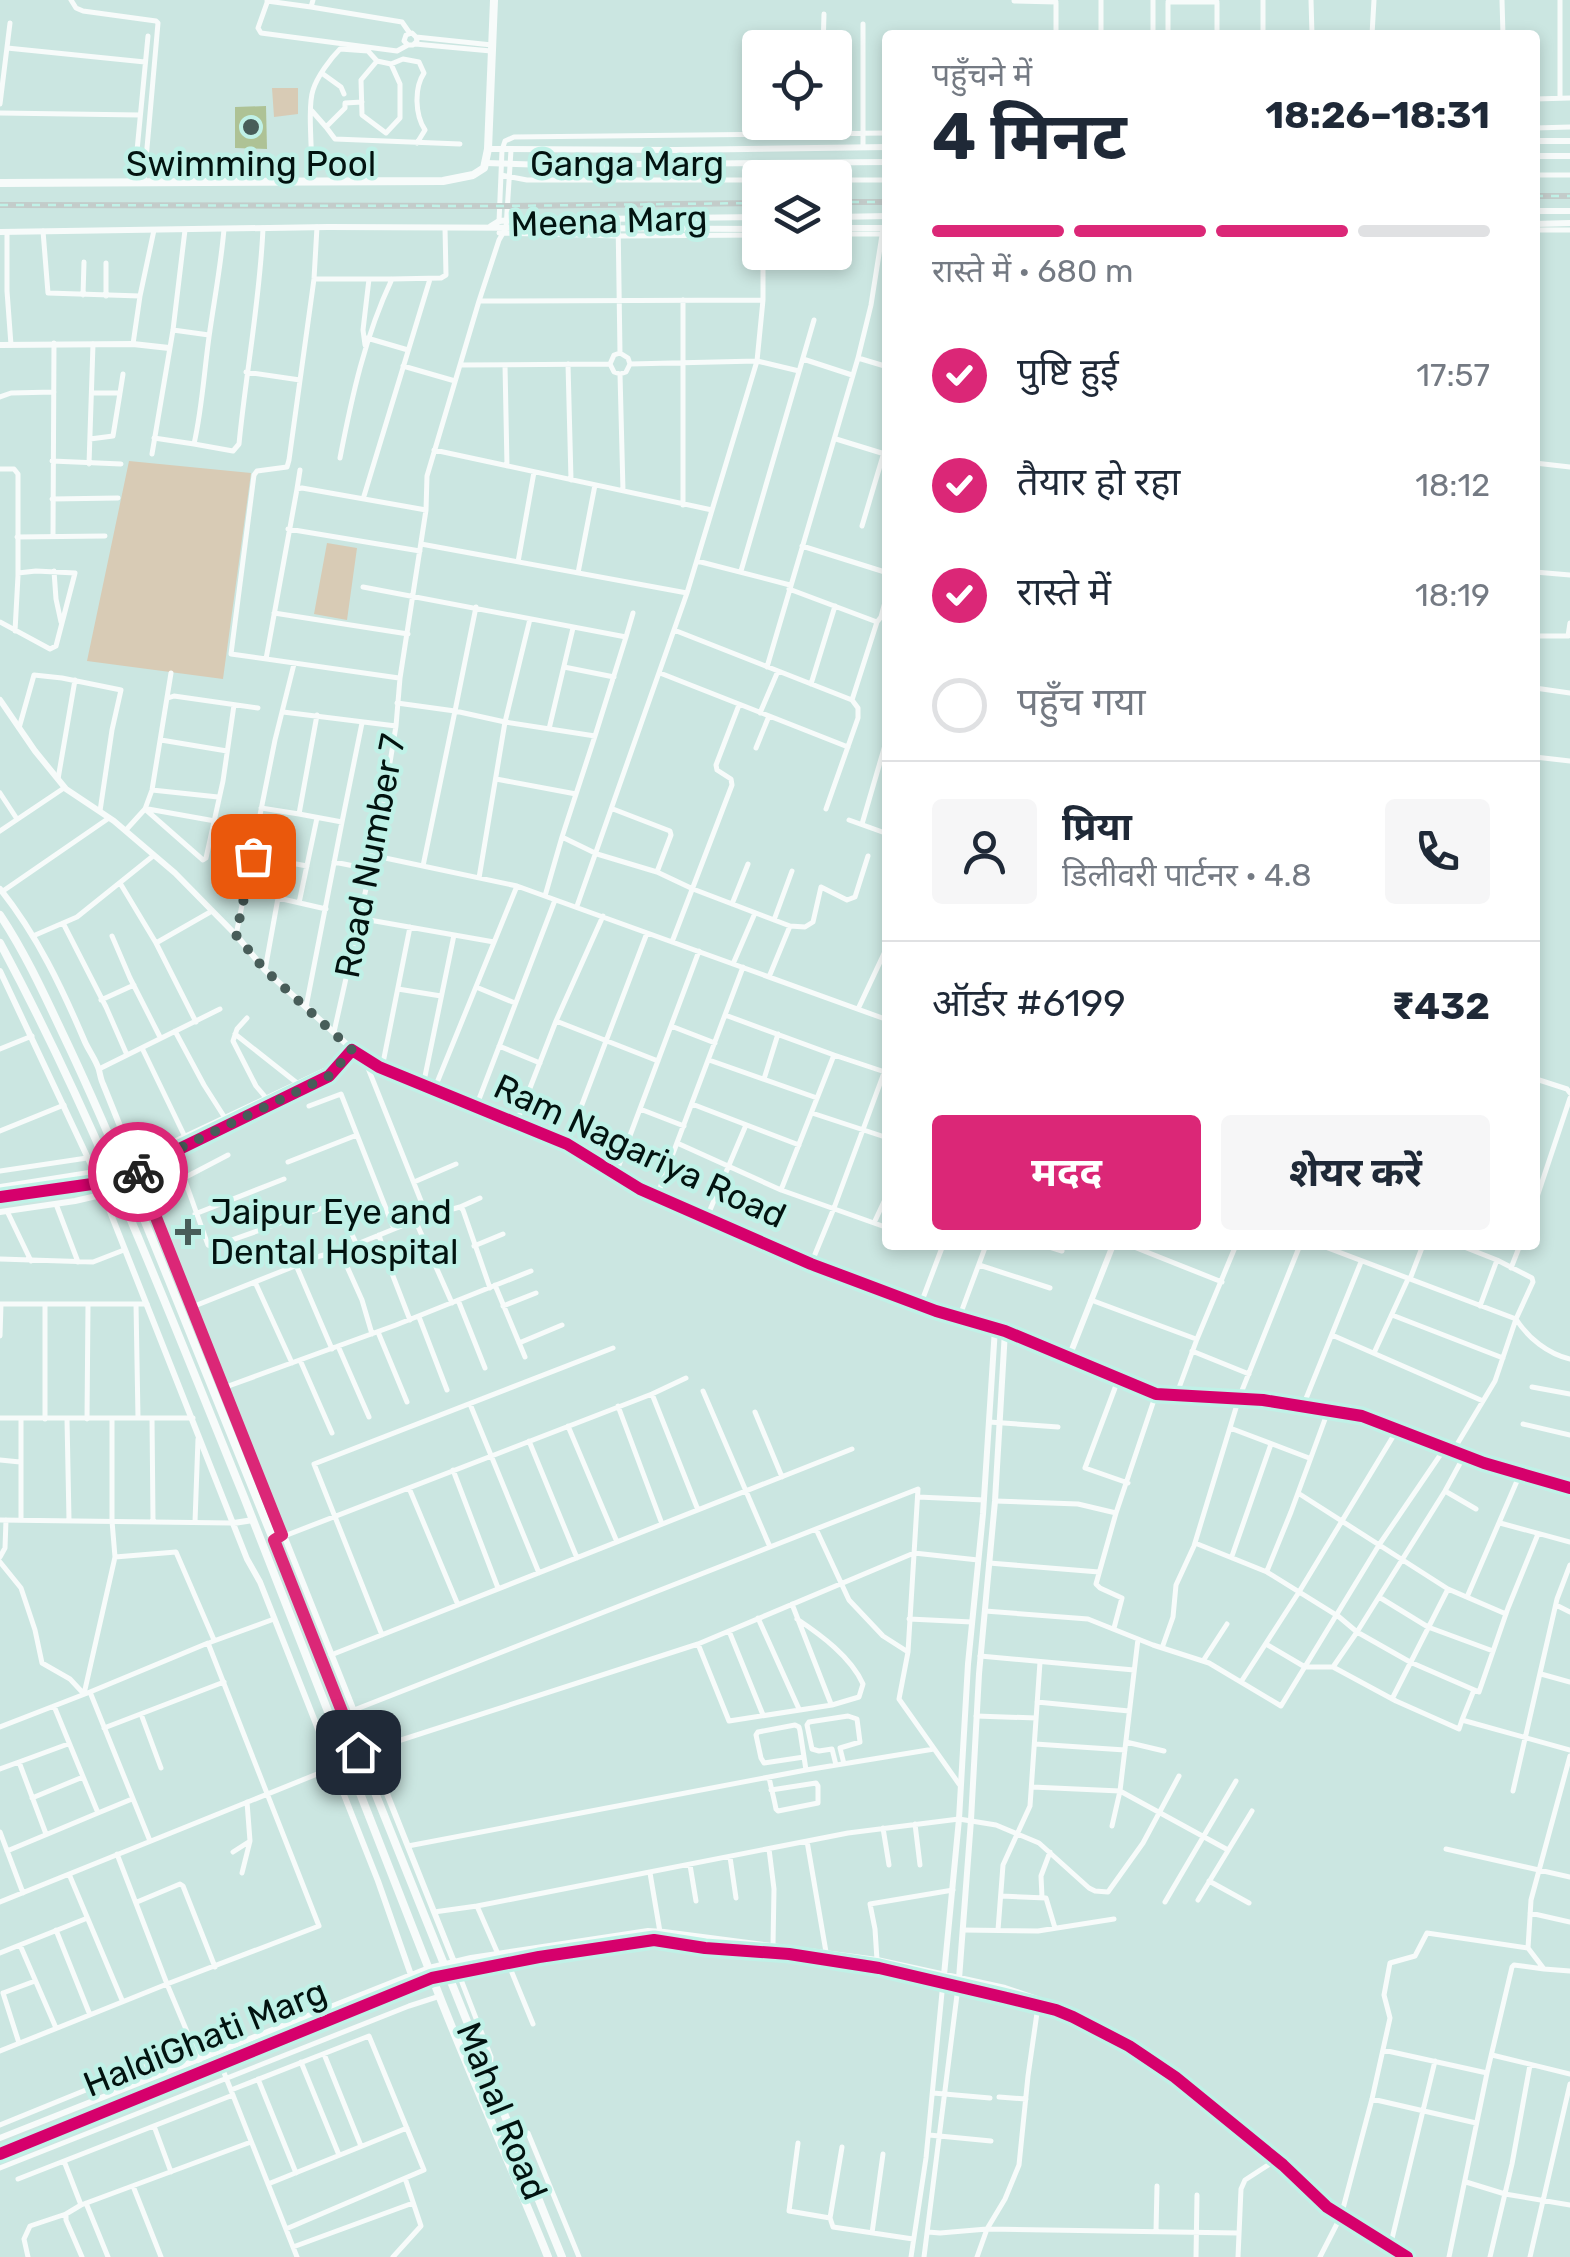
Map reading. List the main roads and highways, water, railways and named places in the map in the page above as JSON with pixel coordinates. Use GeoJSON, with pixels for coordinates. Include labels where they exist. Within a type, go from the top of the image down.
{"type":"FeatureCollection","features":[{"type":"Feature","properties":{"kind":"main road"},"geometry":{"type":"LineString","coordinates":[[0,183],[444,181],[473,175],[484,168],[488,150],[494,0]]}},
{"type":"Feature","properties":{"kind":"main road","name":"Mahal Road"},"geometry":{"type":"LineString","coordinates":[[0,915],[23,949],[126,1174],[278,1538],[442,1964],[562,2257]]}},
{"type":"Feature","properties":{"kind":"main road","name":"Mahal Road"},"geometry":{"type":"LineString","coordinates":[[0,943],[42,1023],[108,1167],[210,1414],[432,1978],[548,2257]]}},
{"type":"Feature","properties":{"kind":"railway"},"geometry":{"type":"LineString","coordinates":[[1540,196],[1570,196]]}},
{"type":"Feature","properties":{"kind":"railway"},"geometry":{"type":"LineString","coordinates":[[852,202],[882,202]]}},
{"type":"Feature","properties":{"kind":"railway"},"geometry":{"type":"LineString","coordinates":[[0,205],[742,203]]}},
{"type":"Feature","properties":{"kind":"place","name":"Swimming Pool"},"geometry":{"type":"Point","coordinates":[251,127]}},
{"type":"Feature","properties":{"kind":"place","name":"Jaipur Eye and Dental Hospital"},"geometry":{"type":"Point","coordinates":[188,1232]}}]}
